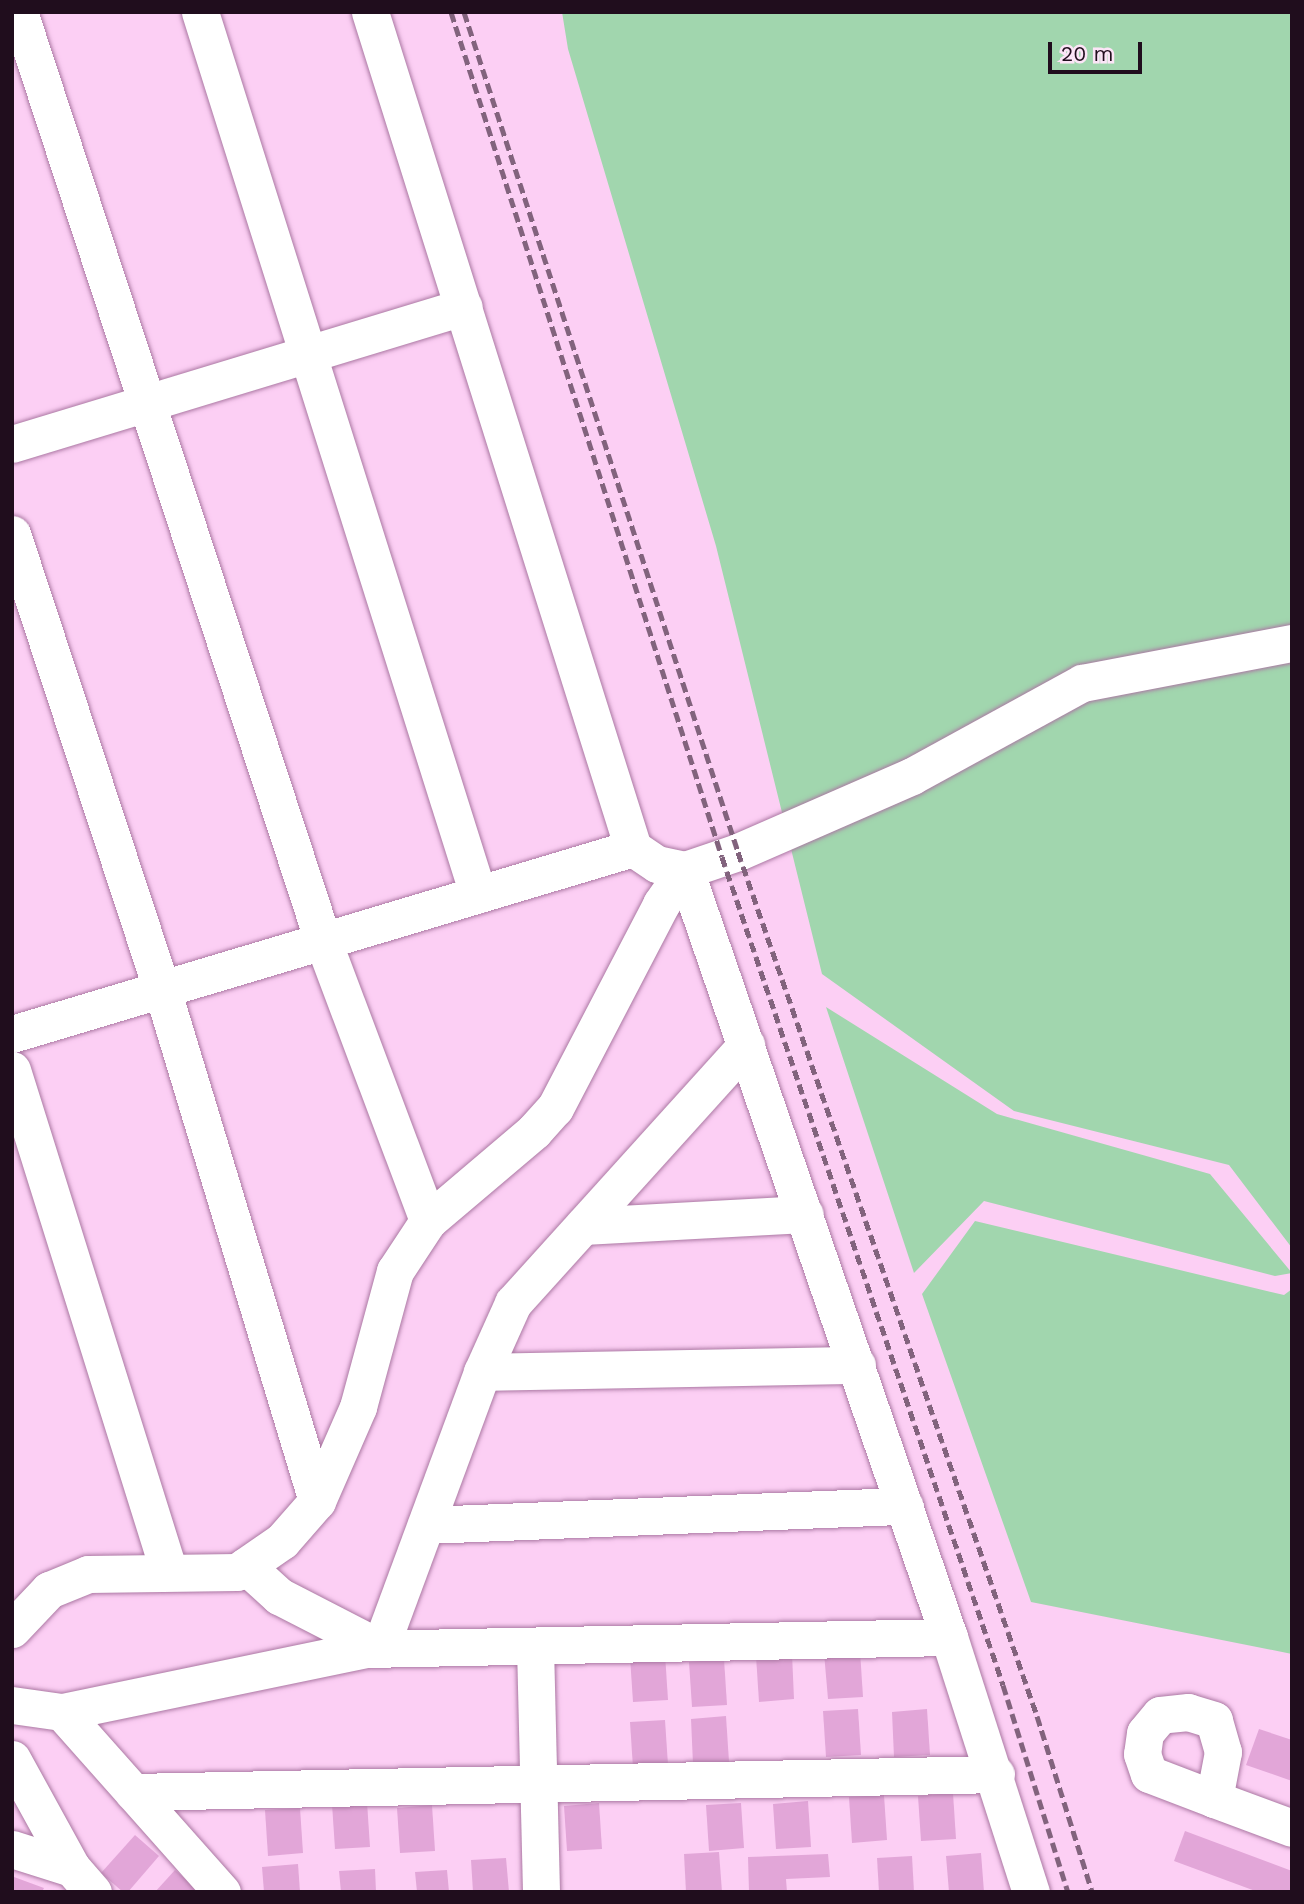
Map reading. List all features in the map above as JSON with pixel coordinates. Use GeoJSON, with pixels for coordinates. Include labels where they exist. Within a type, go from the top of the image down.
{"type":"FeatureCollection","features":[{"type":"Feature","properties":{"kind":"street"},"geometry":{"type":"LineString","coordinates":[[19,12],[144,404],[323,941],[428,1221]]}},
{"type":"Feature","properties":{"kind":"street"},"geometry":{"type":"LineString","coordinates":[[200,12],[478,894]]}},
{"type":"Feature","properties":{"kind":"street"},"geometry":{"type":"LineString","coordinates":[[370,12],[633,848],[657,864],[685,870],[738,852],[912,776],[1082,683],[1292,643]]}},
{"type":"Feature","properties":{"kind":"street"},"geometry":{"type":"LineString","coordinates":[[12,444],[464,307]]}},
{"type":"Feature","properties":{"kind":"street"},"geometry":{"type":"LineString","coordinates":[[12,534],[162,989],[317,1501]]}},
{"type":"Feature","properties":{"kind":"street"},"geometry":{"type":"LineString","coordinates":[[12,1034],[633,848]]}},
{"type":"Feature","properties":{"kind":"street"},"geometry":{"type":"LineString","coordinates":[[685,870],[996,1774],[1031,1892]]}},
{"type":"Feature","properties":{"kind":"street"},"geometry":{"type":"LineString","coordinates":[[14,1618],[49,1590],[88,1574],[237,1572],[282,1541],[317,1501],[358,1407],[395,1271],[428,1221],[534,1131],[555,1108],[661,904],[685,870]]}},
{"type":"Feature","properties":{"kind":"street"},"geometry":{"type":"LineString","coordinates":[[380,1648],[482,1372],[513,1303],[746,1045]]}},
{"type":"Feature","properties":{"kind":"street"},"geometry":{"type":"LineString","coordinates":[[12,1070],[169,1572]]}},
{"type":"Feature","properties":{"kind":"street"},"geometry":{"type":"LineString","coordinates":[[583,1226],[805,1214]]}},
{"type":"Feature","properties":{"kind":"street"},"geometry":{"type":"LineString","coordinates":[[482,1372],[857,1365]]}},
{"type":"Feature","properties":{"kind":"street"},"geometry":{"type":"LineString","coordinates":[[426,1524],[905,1506]]}},
{"type":"Feature","properties":{"kind":"street"},"geometry":{"type":"LineString","coordinates":[[246,1566],[279,1596],[380,1648]]}},
{"type":"Feature","properties":{"kind":"street"},"geometry":{"type":"LineString","coordinates":[[12,1706],[62,1712],[380,1648],[949,1637]]}},
{"type":"Feature","properties":{"kind":"street"},"geometry":{"type":"LineString","coordinates":[[535,1646],[541,1892]]}},
{"type":"Feature","properties":{"kind":"street"},"geometry":{"type":"LineString","coordinates":[[62,1712],[222,1892]]}},
{"type":"Feature","properties":{"kind":"street"},"geometry":{"type":"LineString","coordinates":[[12,1759],[83,1880]]}},
{"type":"Feature","properties":{"kind":"street"},"geometry":{"type":"LineString","coordinates":[[133,1792],[996,1774]]}},
{"type":"Feature","properties":{"kind":"street"},"geometry":{"type":"LineString","coordinates":[[1214,1799],[1292,1828]]}},
{"type":"Feature","properties":{"kind":"street"},"geometry":{"type":"LineString","coordinates":[[12,1849],[83,1880]]}},
{"type":"Feature","properties":{"kind":"green space"},"geometry":{"type":"Polygon","coordinates":[[[562,12],[1292,12],[1292,1248],[1229,1165],[1014,1111],[822,974],[716,546],[568,49],[562,12]]]}},
{"type":"Feature","properties":{"kind":"green space"},"geometry":{"type":"Polygon","coordinates":[[[826,1007],[997,1114],[1210,1174],[1292,1273],[1275,1276],[984,1201],[914,1273],[826,1007]]]}},
{"type":"Feature","properties":{"kind":"green space"},"geometry":{"type":"Polygon","coordinates":[[[975,1221],[1284,1295],[1292,1289],[1292,1654],[1031,1602],[922,1294],[975,1221]]]}},
{"type":"Feature","properties":{"kind":"building"},"geometry":{"type":"Polygon","coordinates":[[[860,1651],[863,1697],[828,1699],[824,1653],[860,1651]]]}},
{"type":"Feature","properties":{"kind":"building"},"geometry":{"type":"Polygon","coordinates":[[[665,1654],[668,1700],[633,1702],[630,1657],[665,1654]]]}},
{"type":"Feature","properties":{"kind":"building"},"geometry":{"type":"Polygon","coordinates":[[[792,1654],[794,1699],[759,1702],[756,1656],[792,1654]]]}},
{"type":"Feature","properties":{"kind":"building"},"geometry":{"type":"Polygon","coordinates":[[[724,1659],[727,1705],[692,1707],[689,1662],[724,1659]]]}},
{"type":"Feature","properties":{"kind":"building"},"geometry":{"type":"Polygon","coordinates":[[[858,1709],[861,1755],[826,1757],[823,1711],[858,1709]]]}},
{"type":"Feature","properties":{"kind":"building"},"geometry":{"type":"Polygon","coordinates":[[[927,1709],[930,1755],[894,1757],[892,1712],[927,1709]]]}},
{"type":"Feature","properties":{"kind":"building"},"geometry":{"type":"Polygon","coordinates":[[[726,1716],[729,1762],[693,1764],[691,1719],[726,1716]]]}},
{"type":"Feature","properties":{"kind":"building"},"geometry":{"type":"Polygon","coordinates":[[[665,1720],[668,1765],[633,1768],[630,1722],[665,1720]]]}},
{"type":"Feature","properties":{"kind":"building"},"geometry":{"type":"Polygon","coordinates":[[[1259,1729],[1292,1740],[1292,1781],[1246,1765],[1259,1729]]]}},
{"type":"Feature","properties":{"kind":"building"},"geometry":{"type":"Polygon","coordinates":[[[953,1793],[956,1839],[921,1841],[918,1796],[953,1793]]]}},
{"type":"Feature","properties":{"kind":"building"},"geometry":{"type":"Polygon","coordinates":[[[884,1795],[887,1840],[852,1843],[849,1797],[884,1795]]]}},
{"type":"Feature","properties":{"kind":"building"},"geometry":{"type":"Polygon","coordinates":[[[808,1801],[811,1847],[776,1849],[773,1804],[808,1801]]]}},
{"type":"Feature","properties":{"kind":"building"},"geometry":{"type":"Polygon","coordinates":[[[367,1802],[370,1847],[335,1849],[332,1804],[367,1802]]]}},
{"type":"Feature","properties":{"kind":"building"},"geometry":{"type":"Polygon","coordinates":[[[599,1803],[602,1849],[567,1851],[564,1806],[599,1803]]]}},
{"type":"Feature","properties":{"kind":"building"},"geometry":{"type":"Polygon","coordinates":[[[741,1803],[744,1848],[709,1851],[706,1805],[741,1803]]]}},
{"type":"Feature","properties":{"kind":"building"},"geometry":{"type":"Polygon","coordinates":[[[432,1805],[435,1851],[400,1853],[397,1808],[432,1805]]]}},
{"type":"Feature","properties":{"kind":"building"},"geometry":{"type":"Polygon","coordinates":[[[300,1808],[303,1853],[268,1856],[265,1810],[300,1808]]]}},
{"type":"Feature","properties":{"kind":"building"},"geometry":{"type":"Polygon","coordinates":[[[1185,1831],[1292,1871],[1292,1892],[1258,1892],[1174,1861],[1185,1831]]]}},
{"type":"Feature","properties":{"kind":"building"},"geometry":{"type":"Polygon","coordinates":[[[135,1835],[159,1856],[128,1892],[123,1892],[101,1873],[135,1835]]]}},
{"type":"Feature","properties":{"kind":"building"},"geometry":{"type":"Polygon","coordinates":[[[719,1852],[722,1892],[686,1892],[684,1854],[719,1852]]]}},
{"type":"Feature","properties":{"kind":"building"},"geometry":{"type":"Polygon","coordinates":[[[981,1853],[984,1892],[949,1892],[946,1856],[981,1853]]]}},
{"type":"Feature","properties":{"kind":"building"},"geometry":{"type":"Polygon","coordinates":[[[828,1854],[830,1877],[786,1879],[787,1892],[749,1892],[748,1857],[828,1854]]]}},
{"type":"Feature","properties":{"kind":"building"},"geometry":{"type":"Polygon","coordinates":[[[912,1856],[914,1892],[879,1892],[877,1858],[912,1856]]]}},
{"type":"Feature","properties":{"kind":"building"},"geometry":{"type":"Polygon","coordinates":[[[506,1858],[509,1892],[473,1892],[471,1860],[506,1858]]]}},
{"type":"Feature","properties":{"kind":"building"},"geometry":{"type":"Polygon","coordinates":[[[298,1864],[300,1892],[264,1892],[262,1867],[298,1864]]]}},
{"type":"Feature","properties":{"kind":"building"},"geometry":{"type":"Polygon","coordinates":[[[375,1869],[376,1892],[341,1892],[339,1871],[375,1869]]]}},
{"type":"Feature","properties":{"kind":"building"},"geometry":{"type":"Polygon","coordinates":[[[175,1870],[200,1892],[155,1892],[175,1870]]]}},
{"type":"Feature","properties":{"kind":"building"},"geometry":{"type":"Polygon","coordinates":[[[447,1870],[449,1892],[417,1892],[415,1872],[447,1870]]]}},
{"type":"Feature","properties":{"kind":"building"},"geometry":{"type":"Polygon","coordinates":[[[14,1877],[44,1888],[42,1892],[12,1892],[14,1877]]]}},
{"type":"Feature","properties":{"kind":"railway"},"geometry":{"type":"LineString","coordinates":[[451,12],[722,857],[1003,1685],[1068,1892]]}},
{"type":"Feature","properties":{"kind":"railway"},"geometry":{"type":"LineString","coordinates":[[464,12],[738,852],[1037,1716],[1092,1892]]}}]}
